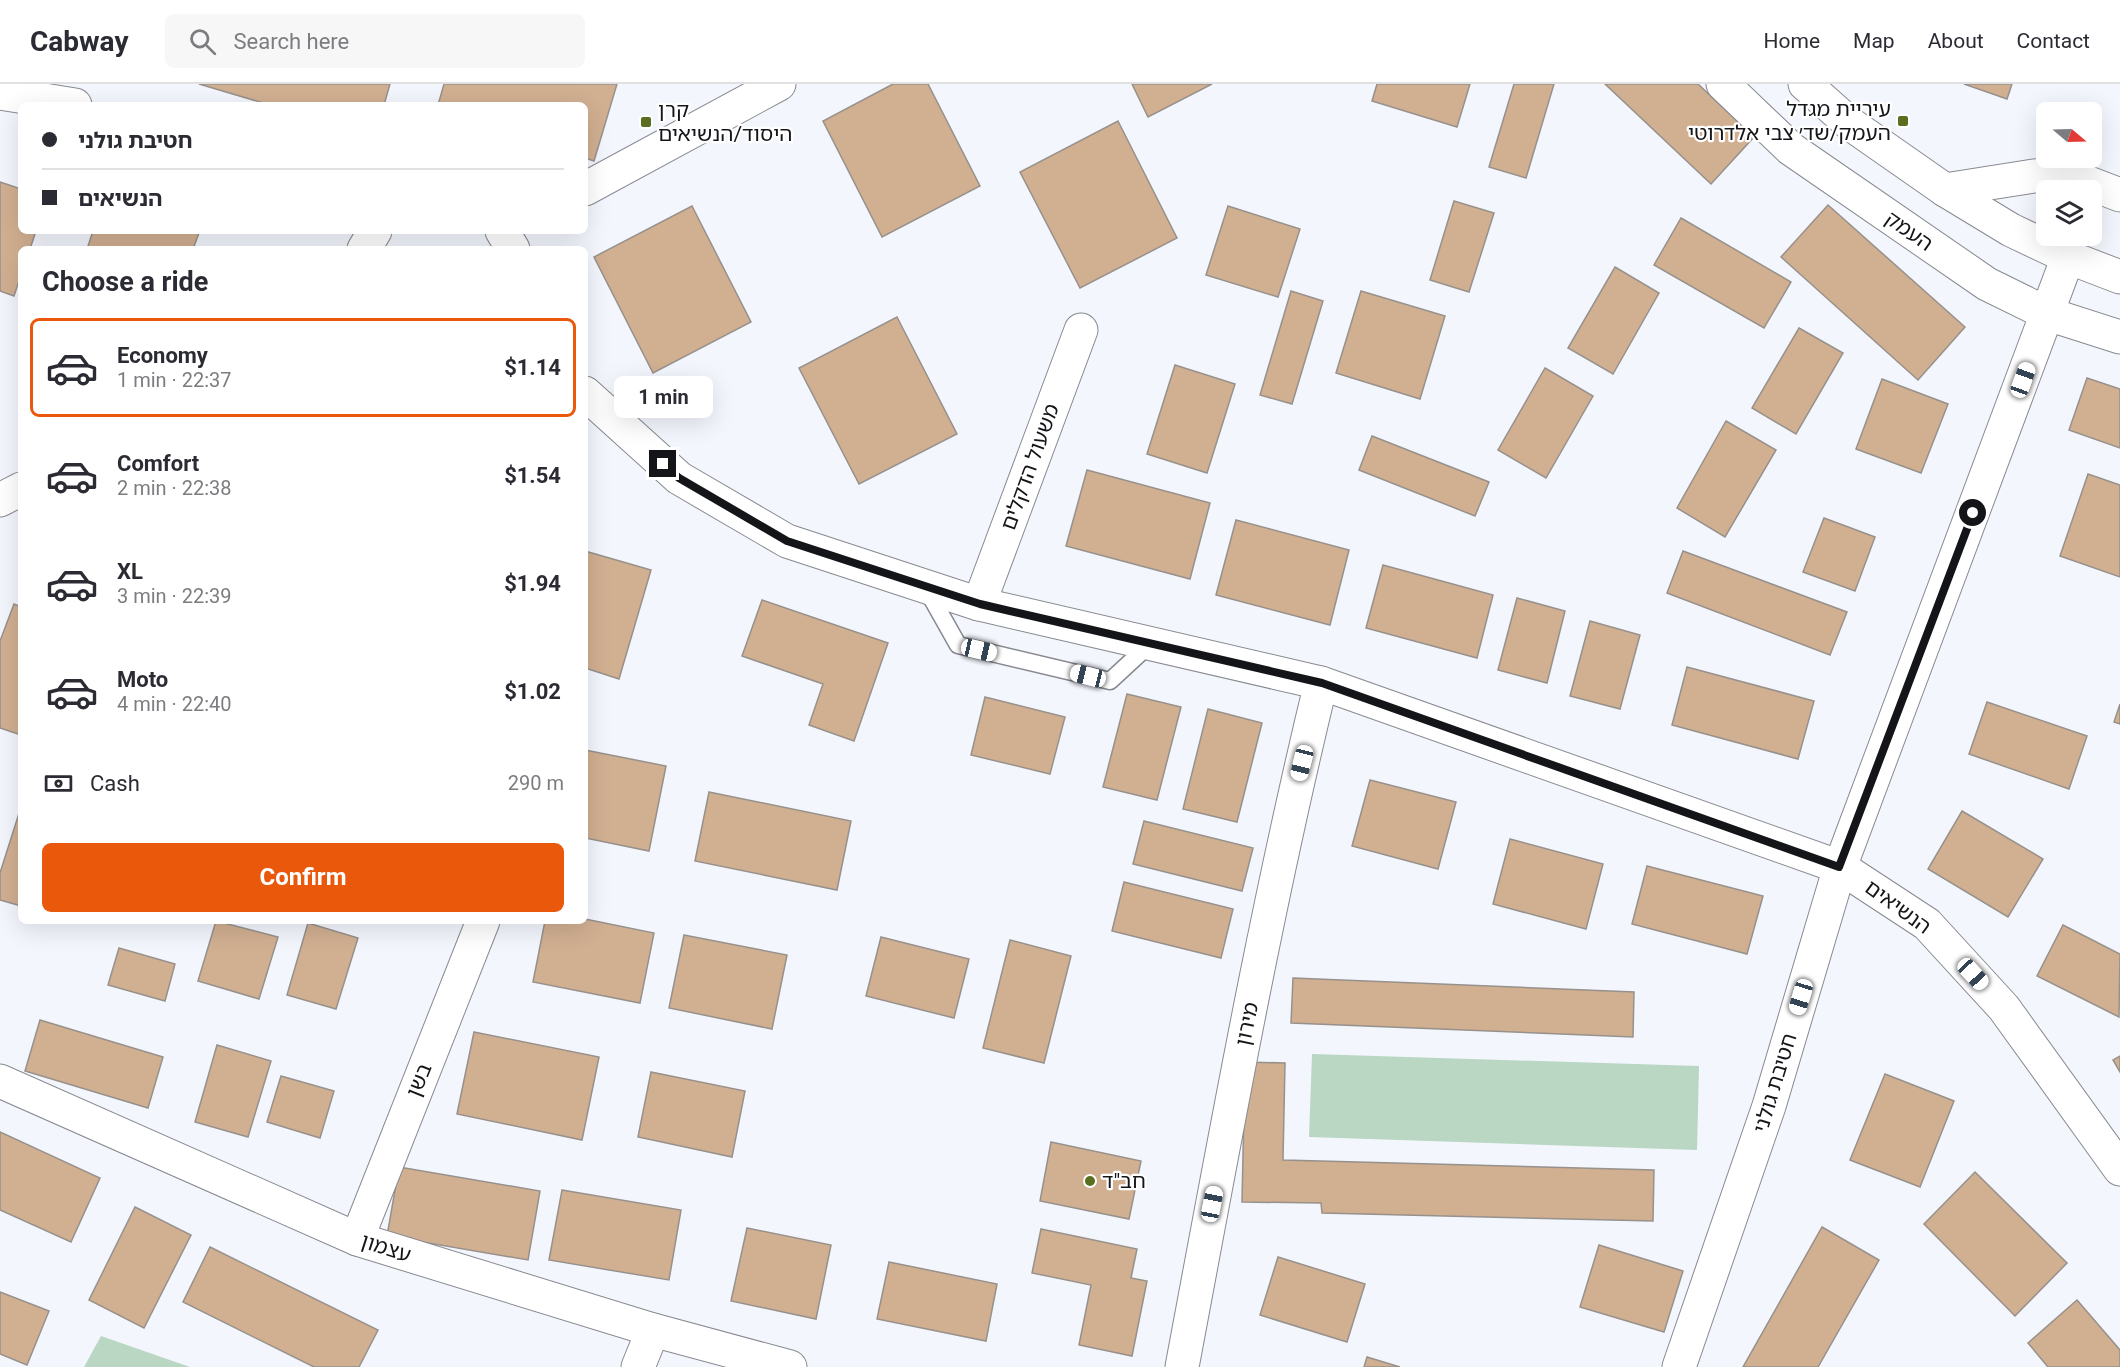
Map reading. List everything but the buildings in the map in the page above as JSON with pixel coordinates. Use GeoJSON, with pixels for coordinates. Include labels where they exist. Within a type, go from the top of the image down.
{"type":"FeatureCollection","features":[{"type":"Feature","properties":{"kind":"street"},"geometry":{"type":"LineString","coordinates":[[588,187],[779,84]]}},
{"type":"Feature","properties":{"kind":"street","name":"העמק"},"geometry":{"type":"LineString","coordinates":[[1723,84],[1791,149],[1987,284],[2048,314],[2120,337]]}},
{"type":"Feature","properties":{"kind":"street"},"geometry":{"type":"LineString","coordinates":[[1805,84],[1849,123],[1945,190],[2011,230],[2068,257],[2120,277]]}},
{"type":"Feature","properties":{"kind":"street"},"geometry":{"type":"LineString","coordinates":[[0,93],[56,102]]}},
{"type":"Feature","properties":{"kind":"street"},"geometry":{"type":"LineString","coordinates":[[1945,190],[2060,172],[2120,195]]}},
{"type":"Feature","properties":{"kind":"street","name":"חטיבת גולני"},"geometry":{"type":"LineString","coordinates":[[1679,1367],[1769,1106],[1839,867],[2068,257]]}},
{"type":"Feature","properties":{"kind":"street","name":"משעול הדקלים"},"geometry":{"type":"LineString","coordinates":[[980,604],[1081,330]]}},
{"type":"Feature","properties":{"kind":"street","name":"הנשיאים"},"geometry":{"type":"LineString","coordinates":[[588,396],[679,478],[787,541],[980,604],[1322,683],[1839,867],[1927,924],[2004,1008],[2120,1169]]}},
{"type":"Feature","properties":{"kind":"street"},"geometry":{"type":"LineString","coordinates":[[0,500],[18,491]]}},
{"type":"Feature","properties":{"kind":"street","name":"מירון"},"geometry":{"type":"LineString","coordinates":[[1182,1367],[1287,823],[1322,683]]}},
{"type":"Feature","properties":{"kind":"street","name":"בשן"},"geometry":{"type":"LineString","coordinates":[[357,1239],[482,924]]}},
{"type":"Feature","properties":{"kind":"street","name":"עצמון"},"geometry":{"type":"LineString","coordinates":[[0,1081],[357,1239],[653,1330],[790,1367]]}},
{"type":"Feature","properties":{"kind":"street"},"geometry":{"type":"LineString","coordinates":[[638,1367],[653,1330]]}},
{"type":"Feature","properties":{"kind":"lane"},"geometry":{"type":"LineString","coordinates":[[925,586],[958,645],[1110,681],[1150,644]]}},
{"type":"Feature","properties":{"kind":"green space"},"geometry":{"type":"Polygon","coordinates":[[[1312,1054],[1699,1066],[1697,1150],[1309,1137],[1312,1054]]]}},
{"type":"Feature","properties":{"kind":"green space"},"geometry":{"type":"Polygon","coordinates":[[[101,1336],[190,1367],[84,1367],[101,1336]]]}},
{"type":"Feature","properties":{"kind":"place","name":"עיריית מגדל העמק/שד׳ צבי אלדרוטי"},"geometry":{"type":"Point","coordinates":[1903,121]}},
{"type":"Feature","properties":{"kind":"place","name":"קרן היסוד/הנשיאים"},"geometry":{"type":"Point","coordinates":[646,122]}},
{"type":"Feature","properties":{"kind":"place","name":"חב\"ד"},"geometry":{"type":"Point","coordinates":[1090,1181]}},
{"type":"Feature","properties":{"kind":"route"},"geometry":{"type":"LineString","coordinates":[[663,464],[679,478],[787,541],[980,604],[1322,683],[1839,867],[1973,513]]}}]}
